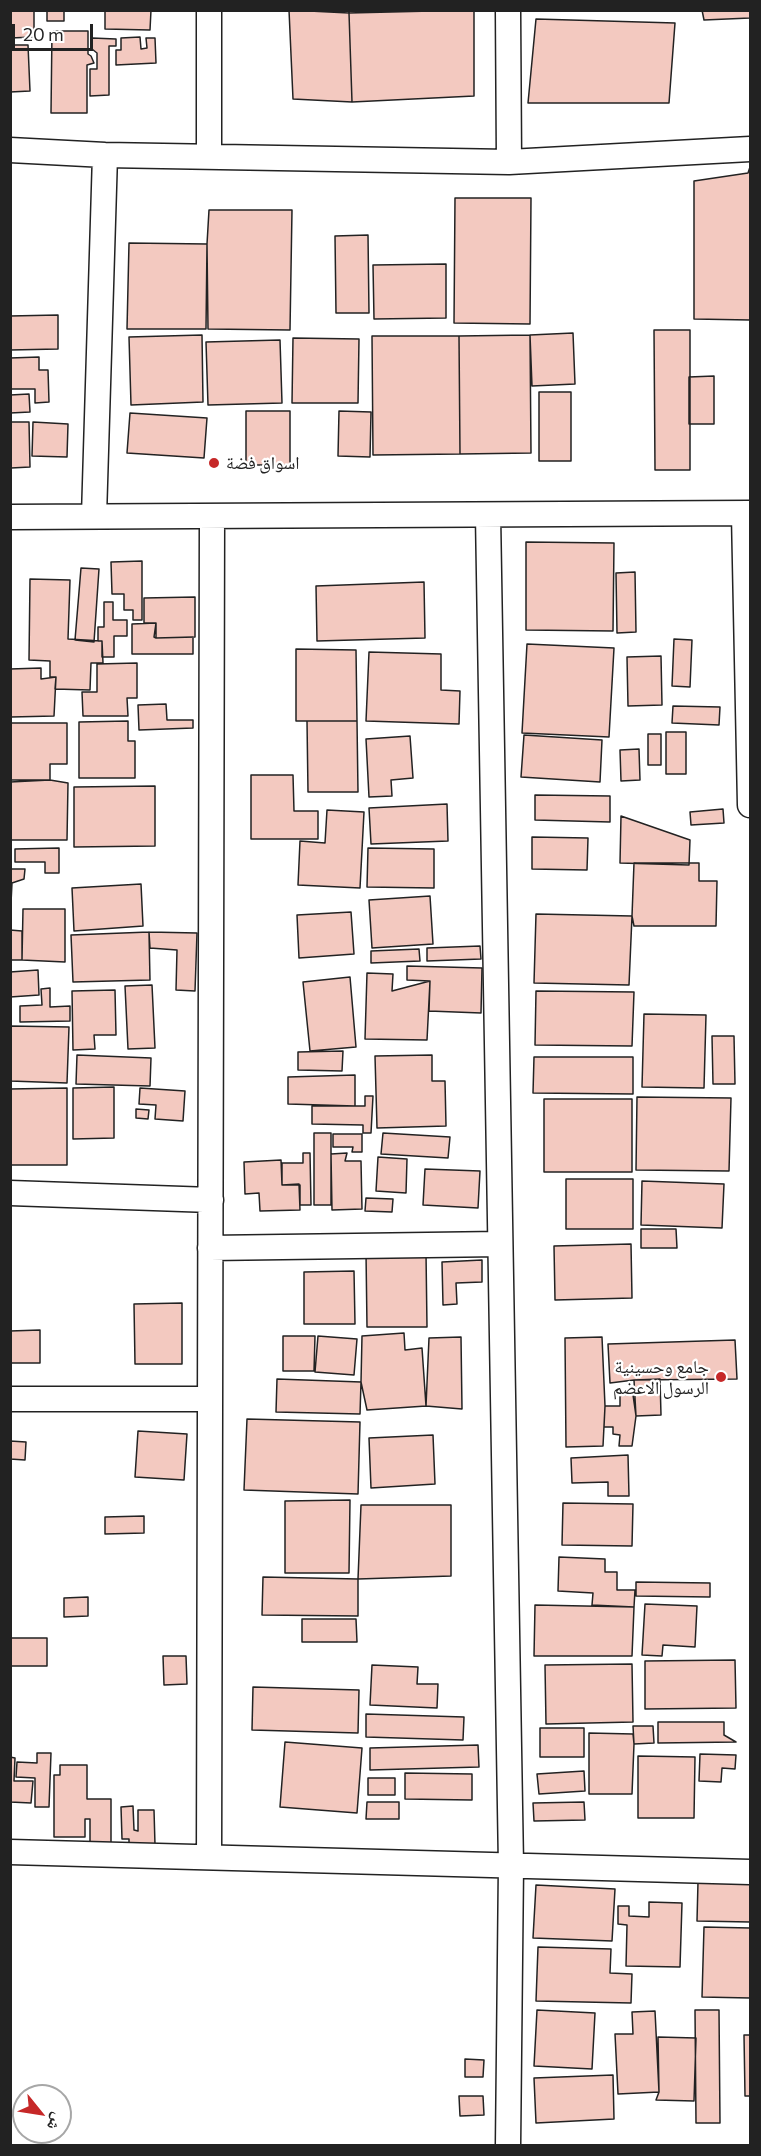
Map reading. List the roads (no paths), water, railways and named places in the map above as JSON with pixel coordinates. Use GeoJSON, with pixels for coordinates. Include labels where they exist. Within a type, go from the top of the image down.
{"type":"FeatureCollection","features":[{"type":"Feature","properties":{"kind":"street"},"geometry":{"type":"LineString","coordinates":[[208,157],[209,10]]}},
{"type":"Feature","properties":{"kind":"street"},"geometry":{"type":"LineString","coordinates":[[508,10],[509,162]]}},
{"type":"Feature","properties":{"kind":"street"},"geometry":{"type":"LineString","coordinates":[[10,150],[105,155],[509,162],[750,149]]}},
{"type":"Feature","properties":{"kind":"street"},"geometry":{"type":"LineString","coordinates":[[94,516],[105,155]]}},
{"type":"Feature","properties":{"kind":"street"},"geometry":{"type":"LineString","coordinates":[[10,516],[747,514],[750,805]]}},
{"type":"Feature","properties":{"kind":"street"},"geometry":{"type":"LineString","coordinates":[[488,515],[511,1865],[508,2145]]}},
{"type":"Feature","properties":{"kind":"street"},"geometry":{"type":"LineString","coordinates":[[209,1857],[212,516]]}},
{"type":"Feature","properties":{"kind":"street"},"geometry":{"type":"LineString","coordinates":[[10,1193],[211,1200]]}},
{"type":"Feature","properties":{"kind":"street"},"geometry":{"type":"LineString","coordinates":[[210,1248],[500,1244]]}},
{"type":"Feature","properties":{"kind":"street"},"geometry":{"type":"LineString","coordinates":[[10,1399],[210,1399]]}},
{"type":"Feature","properties":{"kind":"street"},"geometry":{"type":"LineString","coordinates":[[10,1852],[750,1872]]}},
{"type":"Feature","properties":{"kind":"place","name":"اسواق فضة"},"geometry":{"type":"Point","coordinates":[214,463]}},
{"type":"Feature","properties":{"kind":"place","name":"جامع وحسينية الرسول الاعضم"},"geometry":{"type":"Point","coordinates":[721,1377]}}]}
